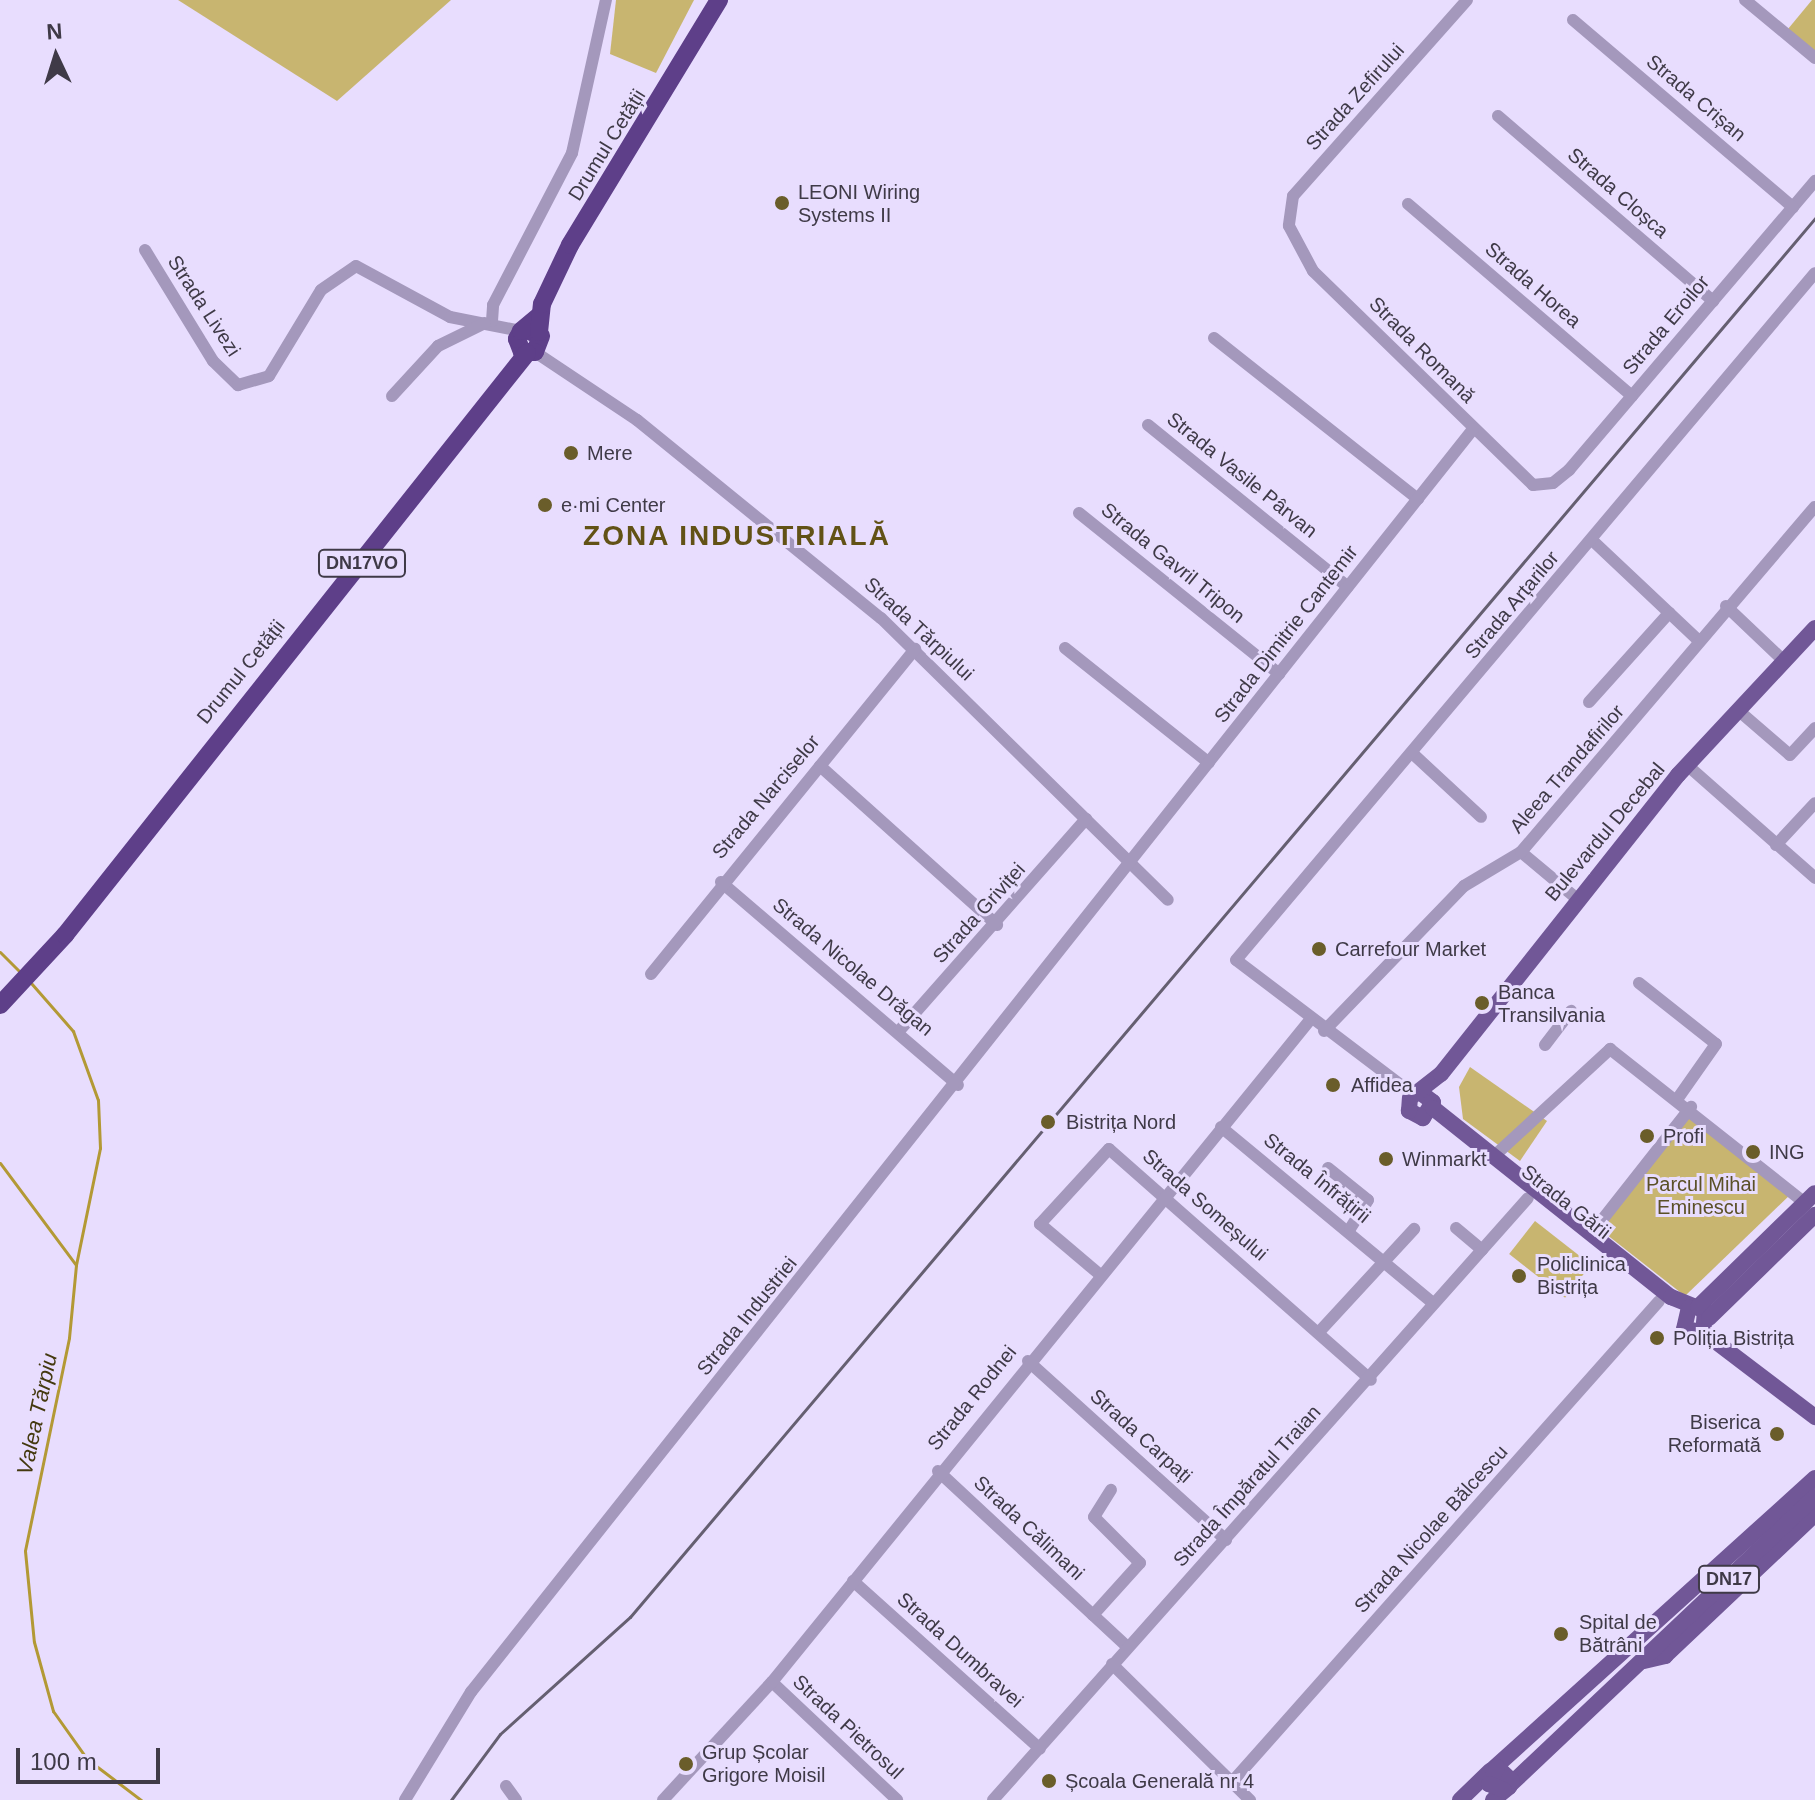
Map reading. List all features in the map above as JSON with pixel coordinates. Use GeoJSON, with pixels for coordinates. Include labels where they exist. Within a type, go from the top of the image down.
{"type":"FeatureCollection","features":[{"type":"Feature","properties":{"kind":"highway","name":"Drumul Cetății"},"geometry":{"type":"LineString","coordinates":[[6,1000],[41,962],[522,339],[570,245],[719,0]]}},
{"type":"Feature","properties":{"kind":"main road","name":"Bulevardul Decebal"},"geometry":{"type":"LineString","coordinates":[[1422,1103],[1576,898],[1687,765],[1815,628]]}},
{"type":"Feature","properties":{"kind":"main road","name":"Strada Gării"},"geometry":{"type":"LineString","coordinates":[[1422,1103],[1696,1317],[1723,1344],[1815,1417]]}},
{"type":"Feature","properties":{"kind":"main road","name":"Strada Gării"},"geometry":{"type":"LineString","coordinates":[[1422,1103],[1528,1198],[1659,1301],[1696,1317]]}},
{"type":"Feature","properties":{"kind":"main road"},"geometry":{"type":"LineString","coordinates":[[1696,1317],[1789,1208],[1812,1204]]}},
{"type":"Feature","properties":{"kind":"main road"},"geometry":{"type":"LineString","coordinates":[[1696,1317],[1812,1204]]}},
{"type":"Feature","properties":{"kind":"main road","name":"DN17"},"geometry":{"type":"LineString","coordinates":[[1460,1800],[1815,1478]]}},
{"type":"Feature","properties":{"kind":"main road","name":"DN17"},"geometry":{"type":"LineString","coordinates":[[1492,1770],[1489,1784],[1506,1793],[1815,1497]]}},
{"type":"Feature","properties":{"kind":"main road"},"geometry":{"type":"LineString","coordinates":[[1642,1661],[1665,1656],[1815,1514]]}},
{"type":"Feature","properties":{"kind":"street"},"geometry":{"type":"LineString","coordinates":[[522,339],[493,305],[542,221],[572,153],[606,0]]}},
{"type":"Feature","properties":{"kind":"street","name":"Strada Zefirului"},"geometry":{"type":"LineString","coordinates":[[1289,226],[1293,196],[1467,0]]}},
{"type":"Feature","properties":{"kind":"street"},"geometry":{"type":"LineString","coordinates":[[1745,0],[1815,58]]}},
{"type":"Feature","properties":{"kind":"street","name":"Strada Crișan"},"geometry":{"type":"LineString","coordinates":[[1573,20],[1793,207]]}},
{"type":"Feature","properties":{"kind":"street","name":"Strada Cloșca"},"geometry":{"type":"LineString","coordinates":[[1498,116],[1713,301]]}},
{"type":"Feature","properties":{"kind":"street","name":"Strada Eroilor"},"geometry":{"type":"LineString","coordinates":[[1542,487],[1569,470],[1815,181]]}},
{"type":"Feature","properties":{"kind":"street","name":"Strada Horea"},"geometry":{"type":"LineString","coordinates":[[1408,204],[1632,396]]}},
{"type":"Feature","properties":{"kind":"street","name":"Strada Romană"},"geometry":{"type":"LineString","coordinates":[[1289,226],[1313,271],[1473,429],[1542,487]]}},
{"type":"Feature","properties":{"kind":"street","name":"Strada Livezi"},"geometry":{"type":"LineString","coordinates":[[145,250],[213,361],[238,385],[269,376],[321,290],[356,266],[450,317],[522,339]]}},
{"type":"Feature","properties":{"kind":"street","name":"Strada Arțarilor"},"geometry":{"type":"LineString","coordinates":[[1236,960],[1593,541],[1815,273]]}},
{"type":"Feature","properties":{"kind":"street"},"geometry":{"type":"LineString","coordinates":[[1214,338],[1418,499]]}},
{"type":"Feature","properties":{"kind":"street"},"geometry":{"type":"LineString","coordinates":[[392,396],[438,346],[522,339]]}},
{"type":"Feature","properties":{"kind":"street","name":"Strada Tărpiului"},"geometry":{"type":"LineString","coordinates":[[522,339],[915,649],[1168,900]]}},
{"type":"Feature","properties":{"kind":"street","name":"Strada Vasile Pârvan"},"geometry":{"type":"LineString","coordinates":[[1148,425],[1348,587]]}},
{"type":"Feature","properties":{"kind":"street","name":"Strada Dimitrie Cantemir"},"geometry":{"type":"LineString","coordinates":[[1129,863],[1473,429]]}},
{"type":"Feature","properties":{"kind":"street","name":"Aleea Trandafirilor"},"geometry":{"type":"LineString","coordinates":[[1324,1031],[1464,886],[1521,852],[1684,664],[1697,639],[1815,507]]}},
{"type":"Feature","properties":{"kind":"street","name":"Strada Gavril Tripon"},"geometry":{"type":"LineString","coordinates":[[1079,513],[1279,674]]}},
{"type":"Feature","properties":{"kind":"street"},"geometry":{"type":"LineString","coordinates":[[1593,541],[1697,639]]}},
{"type":"Feature","properties":{"kind":"street"},"geometry":{"type":"LineString","coordinates":[[1726,606],[1784,661]]}},
{"type":"Feature","properties":{"kind":"street"},"geometry":{"type":"LineString","coordinates":[[1589,702],[1669,613]]}},
{"type":"Feature","properties":{"kind":"street"},"geometry":{"type":"LineString","coordinates":[[1065,648],[1209,763]]}},
{"type":"Feature","properties":{"kind":"street","name":"Strada Narciselor"},"geometry":{"type":"LineString","coordinates":[[651,974],[721,882],[915,649]]}},
{"type":"Feature","properties":{"kind":"street"},"geometry":{"type":"LineString","coordinates":[[1739,711],[1790,755],[1815,728]]}},
{"type":"Feature","properties":{"kind":"street"},"geometry":{"type":"LineString","coordinates":[[1412,753],[1481,817]]}},
{"type":"Feature","properties":{"kind":"street"},"geometry":{"type":"LineString","coordinates":[[1687,765],[1815,878]]}},
{"type":"Feature","properties":{"kind":"street"},"geometry":{"type":"LineString","coordinates":[[820,766],[997,925]]}},
{"type":"Feature","properties":{"kind":"street"},"geometry":{"type":"LineString","coordinates":[[1776,845],[1815,803]]}},
{"type":"Feature","properties":{"kind":"street","name":"Strada Griviței"},"geometry":{"type":"LineString","coordinates":[[899,1031],[997,925],[1086,819]]}},
{"type":"Feature","properties":{"kind":"street"},"geometry":{"type":"LineString","coordinates":[[1521,852],[1576,898]]}},
{"type":"Feature","properties":{"kind":"street","name":"Strada Industriei"},"geometry":{"type":"LineString","coordinates":[[405,1800],[471,1692],[958,1085],[1129,863]]}},
{"type":"Feature","properties":{"kind":"street","name":"Strada Nicolae Drăgan"},"geometry":{"type":"LineString","coordinates":[[721,882],[899,1031],[958,1085]]}},
{"type":"Feature","properties":{"kind":"street","name":"Strada Gării"},"geometry":{"type":"LineString","coordinates":[[1236,960],[1387,1081],[1422,1103]]}},
{"type":"Feature","properties":{"kind":"street"},"geometry":{"type":"LineString","coordinates":[[1639,983],[1716,1044],[1678,1098]]}},
{"type":"Feature","properties":{"kind":"street"},"geometry":{"type":"LineString","coordinates":[[1545,1045],[1571,1011]]}},
{"type":"Feature","properties":{"kind":"street","name":"Strada Rodnei"},"geometry":{"type":"LineString","coordinates":[[663,1800],[772,1682],[1098,1273],[1310,1020]]}},
{"type":"Feature","properties":{"kind":"street"},"geometry":{"type":"LineString","coordinates":[[1492,1158],[1606,1049],[1691,1107],[1812,1204]]}},
{"type":"Feature","properties":{"kind":"street"},"geometry":{"type":"LineString","coordinates":[[1591,1234],[1691,1107]]}},
{"type":"Feature","properties":{"kind":"street","name":"Strada Înfrățirii"},"geometry":{"type":"LineString","coordinates":[[1221,1127],[1350,1229],[1433,1303]]}},
{"type":"Feature","properties":{"kind":"street","name":"Strada Someșului"},"geometry":{"type":"LineString","coordinates":[[1098,1273],[1040,1224],[1109,1149],[1320,1331],[1371,1380]]}},
{"type":"Feature","properties":{"kind":"street"},"geometry":{"type":"LineString","coordinates":[[1328,1168],[1368,1200],[1350,1229]]}},
{"type":"Feature","properties":{"kind":"street","name":"Strada Împăratul Traian"},"geometry":{"type":"LineString","coordinates":[[993,1800],[1126,1646],[1371,1380],[1433,1303],[1528,1198]]}},
{"type":"Feature","properties":{"kind":"street"},"geometry":{"type":"LineString","coordinates":[[1456,1228],[1482,1250]]}},
{"type":"Feature","properties":{"kind":"street"},"geometry":{"type":"LineString","coordinates":[[1320,1331],[1414,1229]]}},
{"type":"Feature","properties":{"kind":"street","name":"Strada Nicolae Bălcescu"},"geometry":{"type":"LineString","coordinates":[[1232,1782],[1659,1301]]}},
{"type":"Feature","properties":{"kind":"street","name":"Strada Carpați"},"geometry":{"type":"LineString","coordinates":[[1028,1361],[1226,1540]]}},
{"type":"Feature","properties":{"kind":"street","name":"Strada Călimani"},"geometry":{"type":"LineString","coordinates":[[938,1471],[1126,1646]]}},
{"type":"Feature","properties":{"kind":"street"},"geometry":{"type":"LineString","coordinates":[[1093,1615],[1140,1563],[1094,1517],[1111,1490]]}},
{"type":"Feature","properties":{"kind":"street","name":"Strada Dumbravei"},"geometry":{"type":"LineString","coordinates":[[853,1581],[1040,1749]]}},
{"type":"Feature","properties":{"kind":"street"},"geometry":{"type":"LineString","coordinates":[[1112,1664],[1250,1800]]}},
{"type":"Feature","properties":{"kind":"street","name":"Strada Pietrosul"},"geometry":{"type":"LineString","coordinates":[[772,1682],[897,1800]]}},
{"type":"Feature","properties":{"kind":"street"},"geometry":{"type":"LineString","coordinates":[[506,1786],[516,1800]]}},
{"type":"Feature","properties":{"kind":"green space"},"geometry":{"type":"Polygon","coordinates":[[[178,0],[451,0],[337,101],[178,0]]]}},
{"type":"Feature","properties":{"kind":"green space"},"geometry":{"type":"Polygon","coordinates":[[[616,0],[694,0],[656,73],[610,54],[616,0]]]}},
{"type":"Feature","properties":{"kind":"green space"},"geometry":{"type":"Polygon","coordinates":[[[1815,0],[1815,52],[1788,29],[1815,0]]]}},
{"type":"Feature","properties":{"kind":"green space"},"geometry":{"type":"Polygon","coordinates":[[[1470,1067],[1547,1121],[1520,1161],[1463,1119],[1459,1087],[1470,1067]]]}},
{"type":"Feature","properties":{"kind":"green space","name":"Parcul Mihai Eminescu"},"geometry":{"type":"Polygon","coordinates":[[[1691,1107],[1794,1191],[1685,1296],[1597,1227],[1691,1107]]]}},
{"type":"Feature","properties":{"kind":"green space"},"geometry":{"type":"Polygon","coordinates":[[[1535,1221],[1591,1265],[1565,1298],[1509,1254],[1535,1221]]]}},
{"type":"Feature","properties":{"kind":"waterway"},"geometry":{"type":"LineString","coordinates":[[0,952],[20,972]]}},
{"type":"Feature","properties":{"kind":"waterway"},"geometry":{"type":"LineString","coordinates":[[31,983],[73,1031],[98,1100],[100,1148],[76,1265]]}},
{"type":"Feature","properties":{"kind":"waterway","name":"Valea Tărpiu"},"geometry":{"type":"LineString","coordinates":[[0,1163],[76,1265],[69,1338],[25,1551],[34,1642],[53,1711],[87,1759],[141,1800]]}},
{"type":"Feature","properties":{"kind":"railway"},"geometry":{"type":"LineString","coordinates":[[451,1800],[500,1734],[630,1617],[1815,218]]}},
{"type":"Feature","properties":{"kind":"place","name":"LEONI Wiring Systems II"},"geometry":{"type":"Point","coordinates":[782,203]}},
{"type":"Feature","properties":{"kind":"place","name":"Mere"},"geometry":{"type":"Point","coordinates":[571,453]}},
{"type":"Feature","properties":{"kind":"place","name":"e·mi Center"},"geometry":{"type":"Point","coordinates":[545,505]}},
{"type":"Feature","properties":{"kind":"place","name":"Carrefour Market"},"geometry":{"type":"Point","coordinates":[1319,949]}},
{"type":"Feature","properties":{"kind":"place","name":"Banca Transilvania"},"geometry":{"type":"Point","coordinates":[1482,1003]}},
{"type":"Feature","properties":{"kind":"place","name":"Affidea"},"geometry":{"type":"Point","coordinates":[1333,1085]}},
{"type":"Feature","properties":{"kind":"place","name":"Bistrița Nord"},"geometry":{"type":"Point","coordinates":[1048,1122]}},
{"type":"Feature","properties":{"kind":"place","name":"Profi"},"geometry":{"type":"Point","coordinates":[1647,1136]}},
{"type":"Feature","properties":{"kind":"place","name":"ING"},"geometry":{"type":"Point","coordinates":[1753,1152]}},
{"type":"Feature","properties":{"kind":"place","name":"Winmarkt"},"geometry":{"type":"Point","coordinates":[1386,1159]}},
{"type":"Feature","properties":{"kind":"place","name":"Policlinica Bistrița"},"geometry":{"type":"Point","coordinates":[1519,1276]}},
{"type":"Feature","properties":{"kind":"place","name":"Poliția Bistrița"},"geometry":{"type":"Point","coordinates":[1657,1338]}},
{"type":"Feature","properties":{"kind":"place","name":"Biserica Reformată"},"geometry":{"type":"Point","coordinates":[1777,1434]}},
{"type":"Feature","properties":{"kind":"place","name":"Spital de Bătrâni"},"geometry":{"type":"Point","coordinates":[1561,1634]}},
{"type":"Feature","properties":{"kind":"place","name":"Grup Școlar Grigore Moisil"},"geometry":{"type":"Point","coordinates":[686,1764]}},
{"type":"Feature","properties":{"kind":"place","name":"Școala Generală nr 4"},"geometry":{"type":"Point","coordinates":[1049,1781]}},
{"type":"Feature","properties":{"kind":"district","name":"ZONA INDUSTRIALĂ"},"geometry":{"type":"Point","coordinates":[737,536]}}]}
